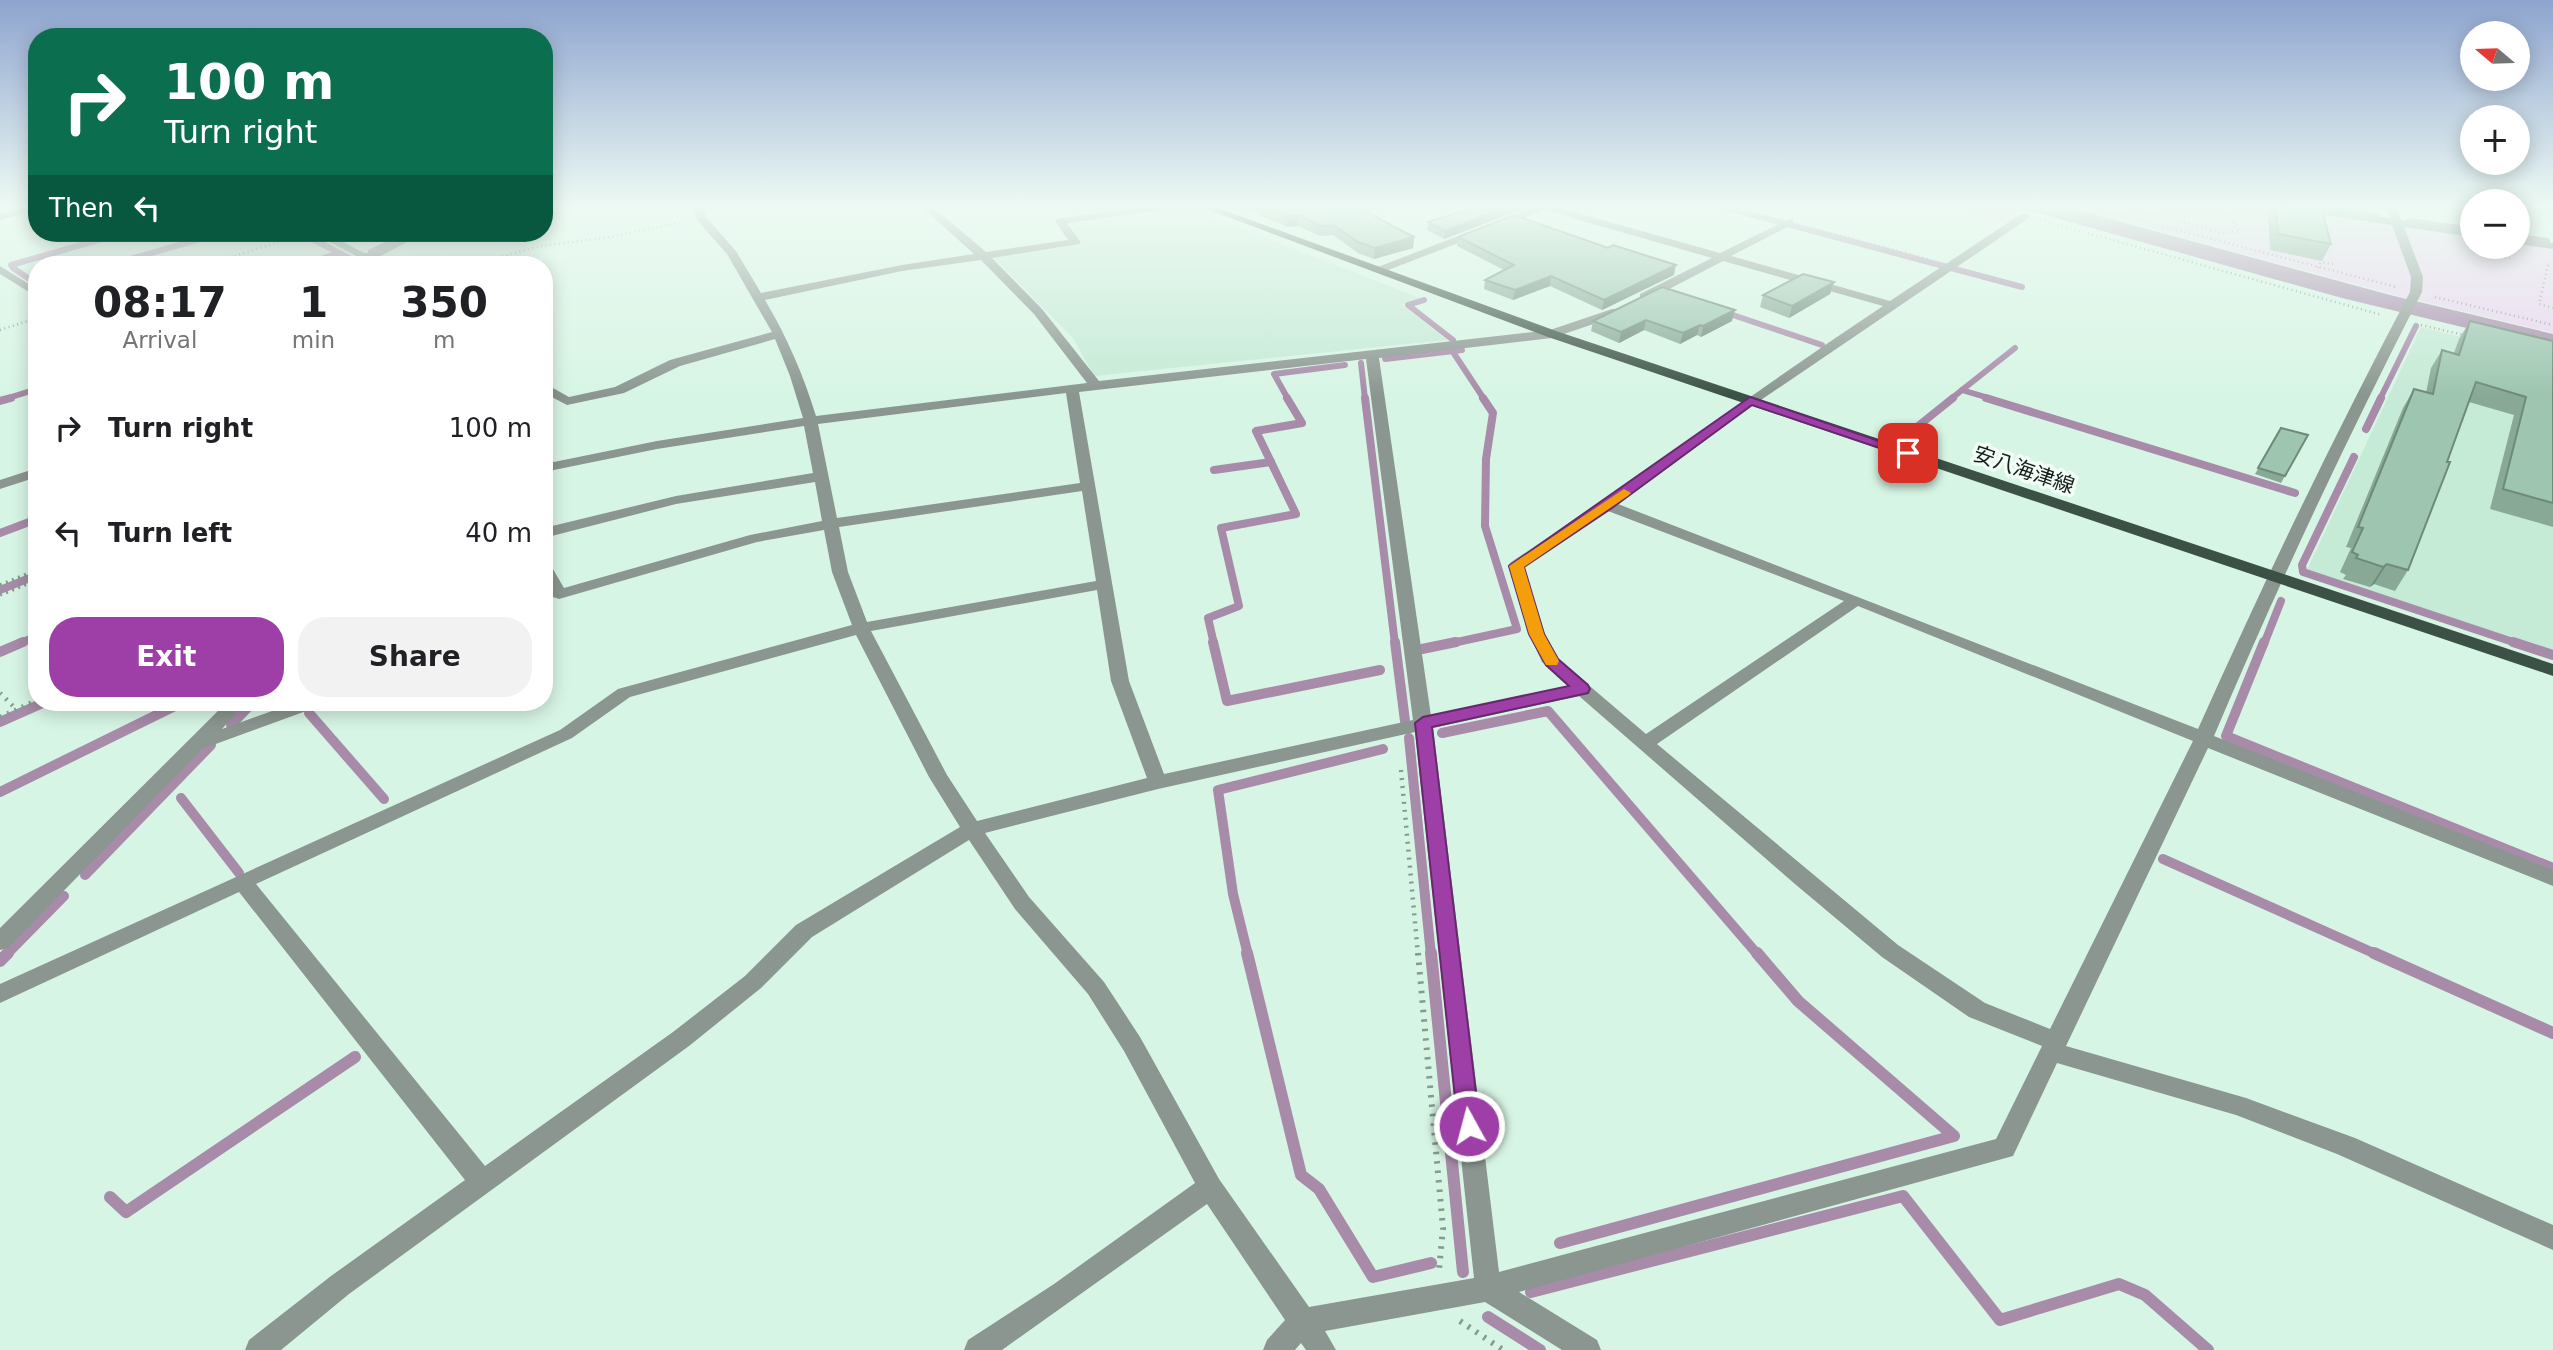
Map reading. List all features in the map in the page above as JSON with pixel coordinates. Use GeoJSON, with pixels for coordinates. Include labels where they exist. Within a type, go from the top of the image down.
{"type":"FeatureCollection","features":[{"type":"Feature","properties":{"kind":"main road","name":"安八海津線"},"geometry":{"type":"LineString","coordinates":[[1379,270],[1552,334],[2553,670]]}},
{"type":"Feature","properties":{"kind":"street"},"geometry":{"type":"LineString","coordinates":[[1,270],[28,288]]}},
{"type":"Feature","properties":{"kind":"street"},"geometry":{"type":"LineString","coordinates":[[741,270],[779,334],[797,376],[810,419],[840,572],[861,628],[939,777],[1022,903],[1096,988],[1132,1044],[1210,1187],[1322,1350]]}},
{"type":"Feature","properties":{"kind":"street"},"geometry":{"type":"LineString","coordinates":[[756,299],[893,270]]}},
{"type":"Feature","properties":{"kind":"street"},"geometry":{"type":"LineString","coordinates":[[996,270],[1069,345],[1094,384]]}},
{"type":"Feature","properties":{"kind":"street"},"geometry":{"type":"LineString","coordinates":[[553,466],[641,446],[810,419],[1094,384],[1552,334],[1610,315],[1695,270]]}},
{"type":"Feature","properties":{"kind":"street"},"geometry":{"type":"LineString","coordinates":[[1770,270],[1891,305]]}},
{"type":"Feature","properties":{"kind":"street"},"geometry":{"type":"LineString","coordinates":[[1946,270],[1750,401],[1607,505],[1516,566],[1537,634],[1551,662],[1647,742],[1802,879],[1890,951],[1977,1010],[2055,1047],[2238,1105],[2334,1141],[2553,1238]]}},
{"type":"Feature","properties":{"kind":"street"},"geometry":{"type":"LineString","coordinates":[[1276,1350],[1301,1322],[1488,1288],[2004,1148],[2203,739],[2274,576],[2342,434],[2415,293],[2417,277],[2414,270]]}},
{"type":"Feature","properties":{"kind":"street"},"geometry":{"type":"LineString","coordinates":[[553,392],[567,401],[619,390],[675,363],[779,334]]}},
{"type":"Feature","properties":{"kind":"street"},"geometry":{"type":"LineString","coordinates":[[1372,355],[1423,723],[1488,1288]]}},
{"type":"Feature","properties":{"kind":"street"},"geometry":{"type":"LineString","coordinates":[[1072,388],[1120,681],[1158,782]]}},
{"type":"Feature","properties":{"kind":"street"},"geometry":{"type":"LineString","coordinates":[[0,485],[28,475]]}},
{"type":"Feature","properties":{"kind":"street"},"geometry":{"type":"LineString","coordinates":[[553,531],[676,500],[822,476]]}},
{"type":"Feature","properties":{"kind":"street"},"geometry":{"type":"LineString","coordinates":[[553,583],[559,594],[755,538],[829,524],[1089,486]]}},
{"type":"Feature","properties":{"kind":"street"},"geometry":{"type":"LineString","coordinates":[[1607,505],[1856,600],[2553,878]]}},
{"type":"Feature","properties":{"kind":"street"},"geometry":{"type":"LineString","coordinates":[[0,994],[566,734],[624,694],[861,628],[1105,584]]}},
{"type":"Feature","properties":{"kind":"street"},"geometry":{"type":"LineString","coordinates":[[1647,742],[1856,600]]}},
{"type":"Feature","properties":{"kind":"street"},"geometry":{"type":"LineString","coordinates":[[259,1350],[340,1285],[681,1039],[753,982],[804,931],[972,829],[1158,782],[1582,689]]}},
{"type":"Feature","properties":{"kind":"street"},"geometry":{"type":"LineString","coordinates":[[0,942],[228,711]]}},
{"type":"Feature","properties":{"kind":"street"},"geometry":{"type":"LineString","coordinates":[[194,746],[289,711]]}},
{"type":"Feature","properties":{"kind":"street"},"geometry":{"type":"LineString","coordinates":[[242,881],[482,1183]]}},
{"type":"Feature","properties":{"kind":"street"},"geometry":{"type":"LineString","coordinates":[[978,1350],[1063,1293],[1210,1187]]}},
{"type":"Feature","properties":{"kind":"street"},"geometry":{"type":"LineString","coordinates":[[1488,1288],[1587,1350]]}},
{"type":"Feature","properties":{"kind":"path"},"geometry":{"type":"LineString","coordinates":[[2225,270],[2465,336]]}},
{"type":"Feature","properties":{"kind":"path"},"geometry":{"type":"LineString","coordinates":[[2326,270],[2553,325]]}},
{"type":"Feature","properties":{"kind":"path"},"geometry":{"type":"LineString","coordinates":[[2548,270],[2539,304],[2553,308]]}},
{"type":"Feature","properties":{"kind":"path"},"geometry":{"type":"LineString","coordinates":[[0,330],[28,321]]}},
{"type":"Feature","properties":{"kind":"path"},"geometry":{"type":"LineString","coordinates":[[0,585],[28,574]]}},
{"type":"Feature","properties":{"kind":"path"},"geometry":{"type":"LineString","coordinates":[[0,595],[28,584]]}},
{"type":"Feature","properties":{"kind":"path"},"geometry":{"type":"LineString","coordinates":[[0,693],[17,710]]}},
{"type":"Feature","properties":{"kind":"path"},"geometry":{"type":"LineString","coordinates":[[0,717],[28,705]]}},
{"type":"Feature","properties":{"kind":"path"},"geometry":{"type":"LineString","coordinates":[[1397,729],[1443,1228],[1437,1297],[1466,1327],[1503,1350]]}},
{"type":"Feature","properties":{"kind":"shaded area"},"geometry":{"type":"Polygon","coordinates":[[[1006,270],[1348,270],[1420,298],[1402,305],[1447,340],[1094,376],[1073,338],[1006,270]]]}},
{"type":"Feature","properties":{"kind":"shaded area"},"geometry":{"type":"Polygon","coordinates":[[[2242,270],[2298,270],[2553,334],[2553,349],[2342,298],[2242,270]]]}},
{"type":"Feature","properties":{"kind":"shaded area"},"geometry":{"type":"Polygon","coordinates":[[[2303,270],[2553,270],[2553,333],[2392,294],[2303,270]]]}},
{"type":"Feature","properties":{"kind":"shaded area"},"geometry":{"type":"Polygon","coordinates":[[[2421,327],[2553,360],[2553,651],[2307,570],[2421,327]]]}},
{"type":"Feature","properties":{"kind":"building"},"geometry":{"type":"Polygon","coordinates":[[[1504,270],[1666,270],[1604,300],[1551,276],[1515,290],[1485,280],[1504,270]]]}},
{"type":"Feature","properties":{"kind":"building"},"geometry":{"type":"Polygon","coordinates":[[[1803,274],[1834,282],[1792,306],[1763,295],[1803,274]]]}},
{"type":"Feature","properties":{"kind":"building"},"geometry":{"type":"Polygon","coordinates":[[[1662,287],[1735,310],[1683,333],[1646,320],[1621,332],[1593,321],[1662,287]]]}},
{"type":"Feature","properties":{"kind":"building"},"geometry":{"type":"Polygon","coordinates":[[[2470,321],[2553,341],[2553,503],[2503,489],[2526,397],[2476,382],[2447,462],[2450,462],[2408,570],[2387,564],[2383,567],[2356,558],[2358,555],[2352,552],[2363,528],[2358,527],[2414,389],[2433,394],[2442,350],[2459,355],[2470,321]]]}},
{"type":"Feature","properties":{"kind":"building"},"geometry":{"type":"Polygon","coordinates":[[[2281,428],[2308,435],[2285,476],[2258,468],[2281,428]]]}},
{"type":"Feature","properties":{"kind":"waterway"},"geometry":{"type":"LineString","coordinates":[[16,270],[28,278]]}},
{"type":"Feature","properties":{"kind":"waterway"},"geometry":{"type":"LineString","coordinates":[[1958,270],[2022,287]]}},
{"type":"Feature","properties":{"kind":"waterway"},"geometry":{"type":"LineString","coordinates":[[1424,300],[1408,305],[1453,340]]}},
{"type":"Feature","properties":{"kind":"waterway"},"geometry":{"type":"LineString","coordinates":[[1724,312],[1822,345]]}},
{"type":"Feature","properties":{"kind":"waterway"},"geometry":{"type":"LineString","coordinates":[[2380,399],[2416,326]]}},
{"type":"Feature","properties":{"kind":"waterway"},"geometry":{"type":"LineString","coordinates":[[1962,390],[2015,348]]}},
{"type":"Feature","properties":{"kind":"waterway"},"geometry":{"type":"LineString","coordinates":[[1385,359],[1462,350]]}},
{"type":"Feature","properties":{"kind":"waterway"},"geometry":{"type":"LineString","coordinates":[[1453,352],[1484,399]]}},
{"type":"Feature","properties":{"kind":"waterway"},"geometry":{"type":"LineString","coordinates":[[1361,363],[1365,399]]}},
{"type":"Feature","properties":{"kind":"waterway"},"geometry":{"type":"LineString","coordinates":[[1288,399],[1274,374],[1345,365]]}},
{"type":"Feature","properties":{"kind":"waterway"},"geometry":{"type":"LineString","coordinates":[[1951,399],[1962,390]]}},
{"type":"Feature","properties":{"kind":"waterway"},"geometry":{"type":"LineString","coordinates":[[1962,390],[1992,399]]}},
{"type":"Feature","properties":{"kind":"waterway"},"geometry":{"type":"LineString","coordinates":[[5,399],[28,392]]}},
{"type":"Feature","properties":{"kind":"waterway"},"geometry":{"type":"LineString","coordinates":[[0,401],[11,398]]}},
{"type":"Feature","properties":{"kind":"waterway"},"geometry":{"type":"LineString","coordinates":[[1271,462],[1256,431],[1302,423],[1287,398]]}},
{"type":"Feature","properties":{"kind":"waterway"},"geometry":{"type":"LineString","coordinates":[[1365,398],[1395,644]]}},
{"type":"Feature","properties":{"kind":"waterway"},"geometry":{"type":"LineString","coordinates":[[1448,644],[1517,629],[1485,526],[1486,459],[1493,413],[1483,398]]}},
{"type":"Feature","properties":{"kind":"waterway"},"geometry":{"type":"LineString","coordinates":[[1902,439],[1953,398]]}},
{"type":"Feature","properties":{"kind":"waterway"},"geometry":{"type":"LineString","coordinates":[[1986,398],[2295,493]]}},
{"type":"Feature","properties":{"kind":"waterway"},"geometry":{"type":"LineString","coordinates":[[2366,429],[2381,398]]}},
{"type":"Feature","properties":{"kind":"waterway"},"geometry":{"type":"LineString","coordinates":[[2354,457],[2302,565],[2303,572],[2513,642]]}},
{"type":"Feature","properties":{"kind":"waterway"},"geometry":{"type":"LineString","coordinates":[[1214,470],[1271,462]]}},
{"type":"Feature","properties":{"kind":"waterway"},"geometry":{"type":"LineString","coordinates":[[1214,644],[1208,618],[1239,606],[1221,528],[1296,514],[1271,462]]}},
{"type":"Feature","properties":{"kind":"waterway"},"geometry":{"type":"LineString","coordinates":[[0,533],[28,522]]}},
{"type":"Feature","properties":{"kind":"waterway"},"geometry":{"type":"LineString","coordinates":[[0,590],[28,579]]}},
{"type":"Feature","properties":{"kind":"waterway"},"geometry":{"type":"LineString","coordinates":[[2264,644],[2281,601]]}},
{"type":"Feature","properties":{"kind":"waterway"},"geometry":{"type":"LineString","coordinates":[[19,644],[28,640]]}},
{"type":"Feature","properties":{"kind":"waterway"},"geometry":{"type":"LineString","coordinates":[[0,652],[23,642]]}},
{"type":"Feature","properties":{"kind":"waterway"},"geometry":{"type":"LineString","coordinates":[[1213,642],[1227,701],[1380,670]]}},
{"type":"Feature","properties":{"kind":"waterway"},"geometry":{"type":"LineString","coordinates":[[1395,642],[1405,721]]}},
{"type":"Feature","properties":{"kind":"waterway"},"geometry":{"type":"LineString","coordinates":[[1422,649],[1456,642]]}},
{"type":"Feature","properties":{"kind":"waterway"},"geometry":{"type":"LineString","coordinates":[[2264,642],[2226,736],[2553,868]]}},
{"type":"Feature","properties":{"kind":"waterway"},"geometry":{"type":"LineString","coordinates":[[2513,642],[2553,655]]}},
{"type":"Feature","properties":{"kind":"waterway"},"geometry":{"type":"LineString","coordinates":[[2513,642],[2519,644]]}},
{"type":"Feature","properties":{"kind":"waterway"},"geometry":{"type":"LineString","coordinates":[[0,722],[28,710]]}},
{"type":"Feature","properties":{"kind":"waterway"},"geometry":{"type":"LineString","coordinates":[[0,792],[165,711]]}},
{"type":"Feature","properties":{"kind":"waterway"},"geometry":{"type":"LineString","coordinates":[[231,725],[244,711]]}},
{"type":"Feature","properties":{"kind":"waterway"},"geometry":{"type":"LineString","coordinates":[[1442,733],[1548,711],[1758,955]]}},
{"type":"Feature","properties":{"kind":"waterway"},"geometry":{"type":"LineString","coordinates":[[309,713],[384,799]]}},
{"type":"Feature","properties":{"kind":"waterway"},"geometry":{"type":"LineString","coordinates":[[1409,738],[1431,955]]}},
{"type":"Feature","properties":{"kind":"waterway"},"geometry":{"type":"LineString","coordinates":[[85,875],[211,745]]}},
{"type":"Feature","properties":{"kind":"waterway"},"geometry":{"type":"LineString","coordinates":[[1248,955],[1233,894],[1218,790],[1383,749]]}},
{"type":"Feature","properties":{"kind":"waterway"},"geometry":{"type":"LineString","coordinates":[[181,798],[239,873]]}},
{"type":"Feature","properties":{"kind":"waterway"},"geometry":{"type":"LineString","coordinates":[[2163,859],[2378,955]]}},
{"type":"Feature","properties":{"kind":"waterway"},"geometry":{"type":"LineString","coordinates":[[6,955],[64,896]]}},
{"type":"Feature","properties":{"kind":"waterway"},"geometry":{"type":"LineString","coordinates":[[1247,953],[1301,1175],[1319,1189],[1373,1277],[1431,1263]]}},
{"type":"Feature","properties":{"kind":"waterway"},"geometry":{"type":"LineString","coordinates":[[1431,953],[1463,1272]]}},
{"type":"Feature","properties":{"kind":"waterway"},"geometry":{"type":"LineString","coordinates":[[1560,1243],[1954,1136],[1798,1001],[1757,953]]}},
{"type":"Feature","properties":{"kind":"waterway"},"geometry":{"type":"LineString","coordinates":[[2374,953],[2553,1033]]}},
{"type":"Feature","properties":{"kind":"waterway"},"geometry":{"type":"LineString","coordinates":[[0,961],[6,955]]}},
{"type":"Feature","properties":{"kind":"waterway"},"geometry":{"type":"LineString","coordinates":[[110,1197],[126,1212],[355,1057]]}},
{"type":"Feature","properties":{"kind":"waterway"},"geometry":{"type":"LineString","coordinates":[[1531,1292],[1903,1196],[2000,1320],[2119,1284],[2145,1295],[2208,1350]]}},
{"type":"Feature","properties":{"kind":"waterway"},"geometry":{"type":"LineString","coordinates":[[1488,1317],[1540,1350]]}},
{"type":"Feature","properties":{"kind":"slow traffic"},"geometry":{"type":"LineString","coordinates":[[1551,661],[1537,634],[1516,566],[1624,493]]}},
{"type":"Feature","properties":{"kind":"route"},"geometry":{"type":"LineString","coordinates":[[1469,1126],[1423,723],[1582,689],[1551,662],[1537,634],[1516,566],[1607,505],[1750,401],[1908,453]]}}]}
